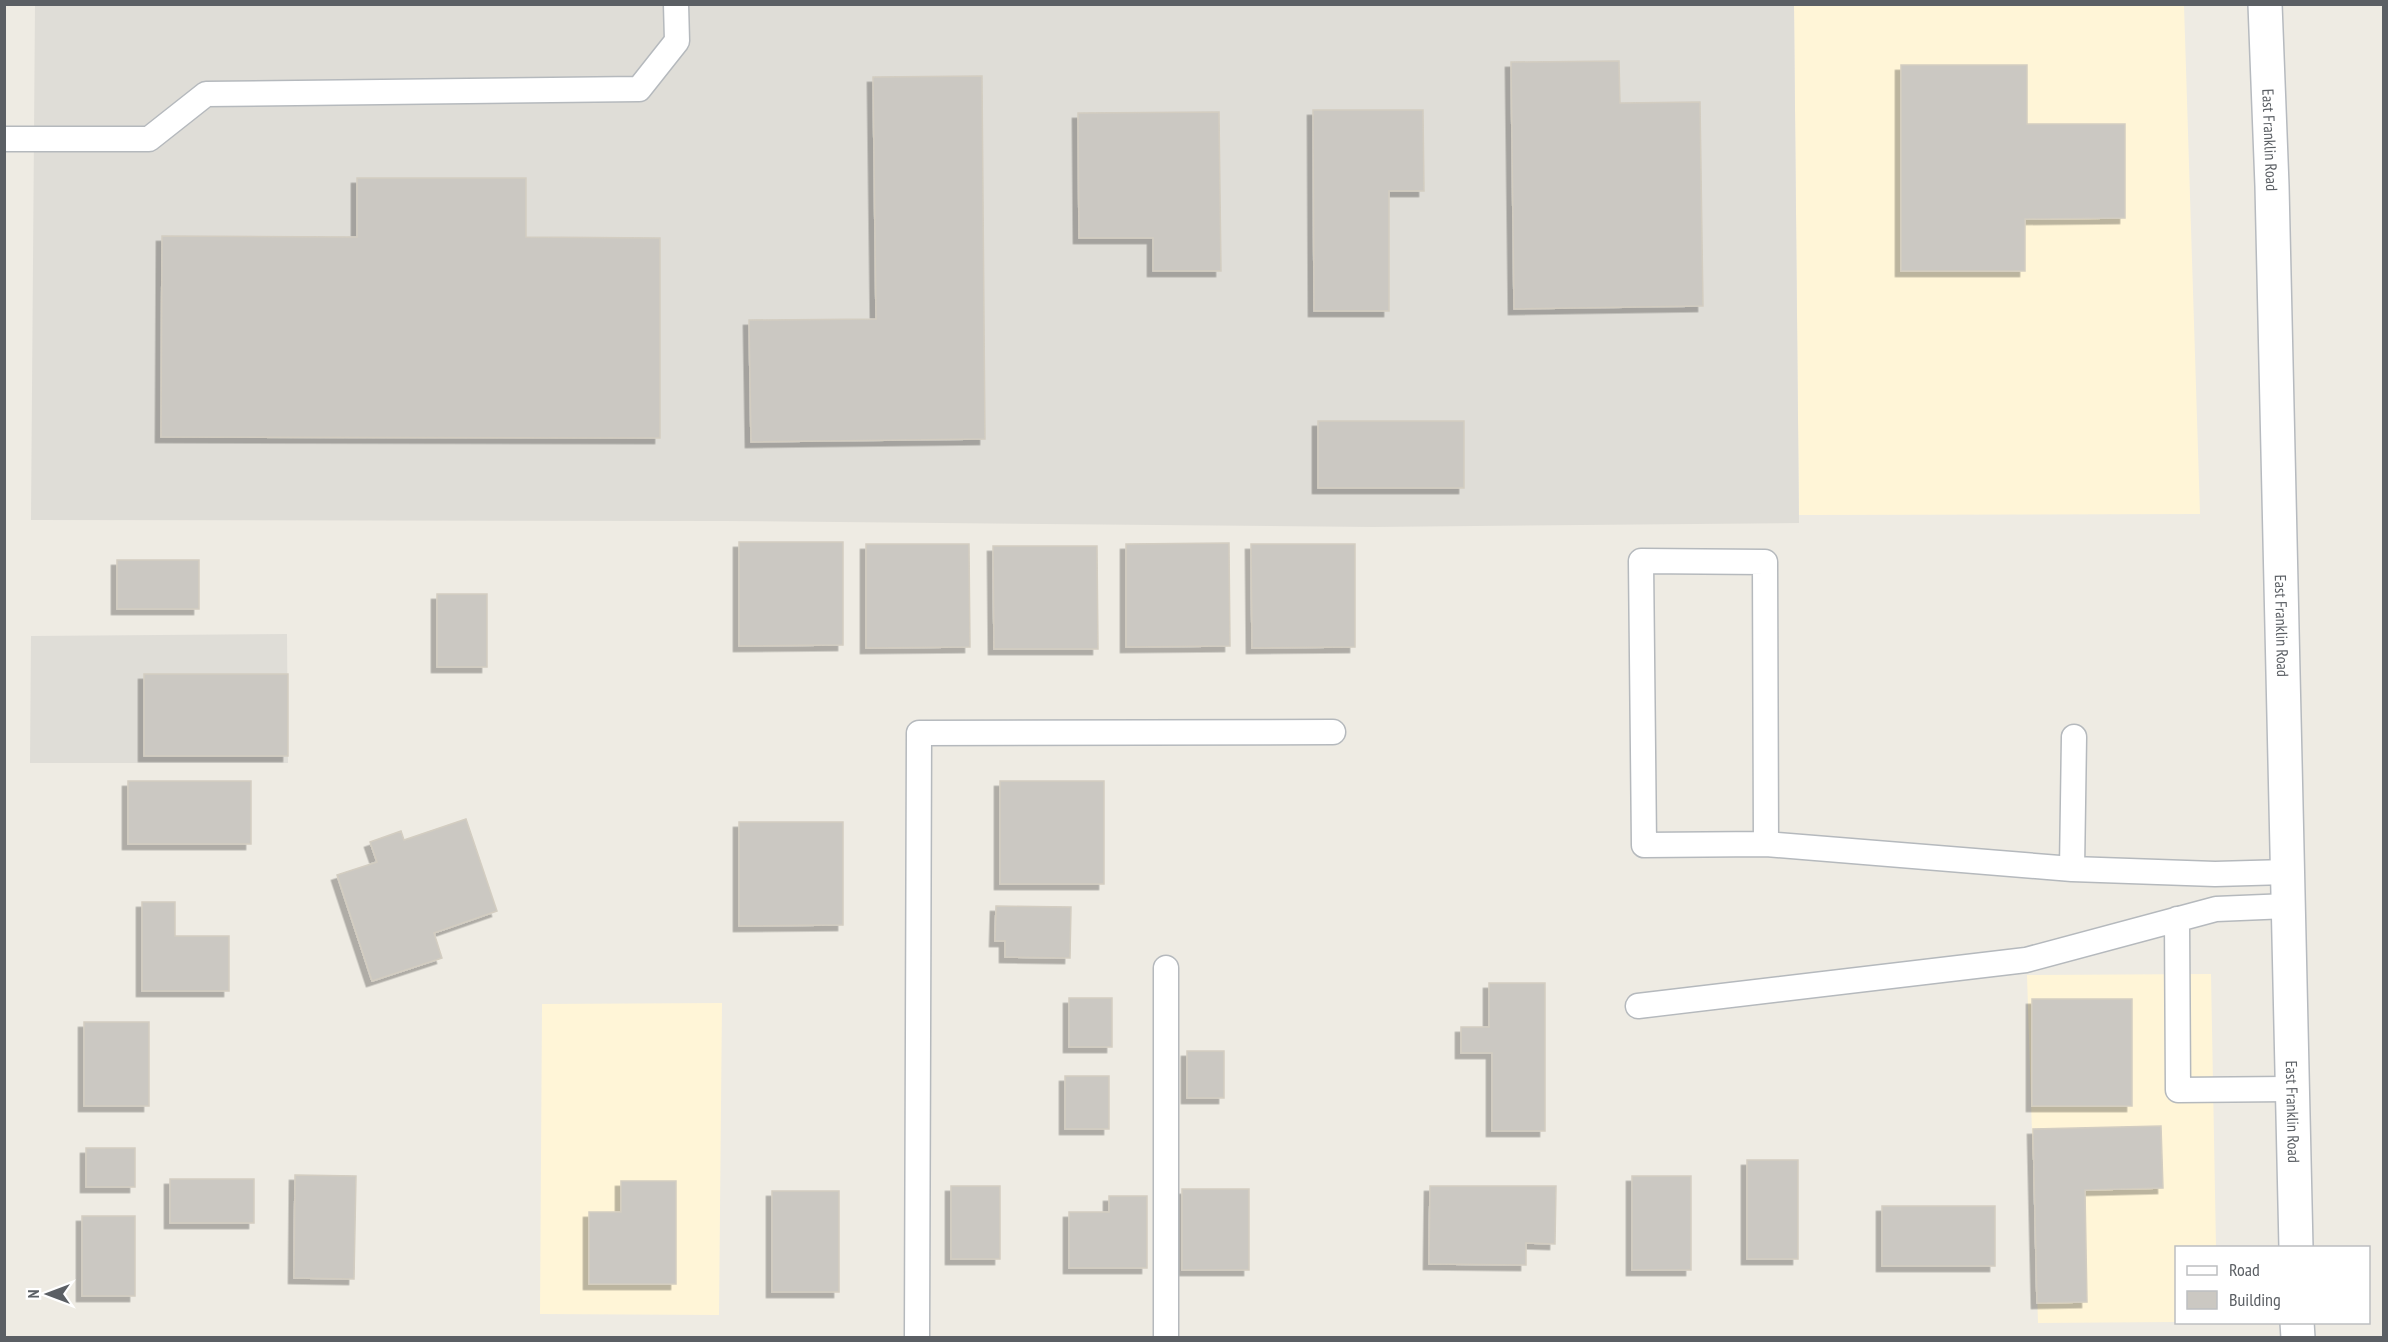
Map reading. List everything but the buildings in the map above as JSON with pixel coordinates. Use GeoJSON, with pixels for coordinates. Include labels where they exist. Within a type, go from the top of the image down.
{"type":"FeatureCollection","features":[{"type":"Feature","properties":{"kind":"main road","name":"East Franklin Road"},"geometry":{"type":"LineString","coordinates":[[2265,4],[2272,186],[2296,1246]]}},
{"type":"Feature","properties":{"kind":"lane"},"geometry":{"type":"LineString","coordinates":[[4,139],[149,140],[206,94],[639,89],[677,41],[676,4]]}},
{"type":"Feature","properties":{"kind":"lane"},"geometry":{"type":"LineString","coordinates":[[1766,844],[1765,562],[1641,561],[1644,845],[1766,844],[2072,869],[2214,874],[2287,872]]}},
{"type":"Feature","properties":{"kind":"lane"},"geometry":{"type":"LineString","coordinates":[[917,1338],[919,733],[1333,732]]}},
{"type":"Feature","properties":{"kind":"lane"},"geometry":{"type":"LineString","coordinates":[[2072,869],[2074,737]]}},
{"type":"Feature","properties":{"kind":"lane"},"geometry":{"type":"LineString","coordinates":[[1638,1006],[2026,960],[2216,909],[2288,906]]}},
{"type":"Feature","properties":{"kind":"lane"},"geometry":{"type":"LineString","coordinates":[[2177,919],[2178,1090],[2292,1089]]}},
{"type":"Feature","properties":{"kind":"lane"},"geometry":{"type":"LineString","coordinates":[[1166,968],[1166,1338]]}},
{"type":"Feature","properties":{"kind":"shaded area"},"geometry":{"type":"Polygon","coordinates":[[[35,5],[1794,5],[1799,523],[1373,527],[725,521],[31,520],[35,5]]]}},
{"type":"Feature","properties":{"kind":"shaded area"},"geometry":{"type":"Polygon","coordinates":[[[1794,5],[2184,5],[2200,514],[1799,515],[1794,5]]]}},
{"type":"Feature","properties":{"kind":"shaded area"},"geometry":{"type":"Polygon","coordinates":[[[287,634],[288,763],[30,763],[31,636],[287,634]]]}},
{"type":"Feature","properties":{"kind":"shaded area"},"geometry":{"type":"Polygon","coordinates":[[[2211,974],[2216,1246],[2175,1246],[2175,1322],[2038,1323],[2027,975],[2211,974]]]}},
{"type":"Feature","properties":{"kind":"shaded area"},"geometry":{"type":"Polygon","coordinates":[[[722,1003],[719,1315],[540,1314],[542,1004],[722,1003]]]}}]}
